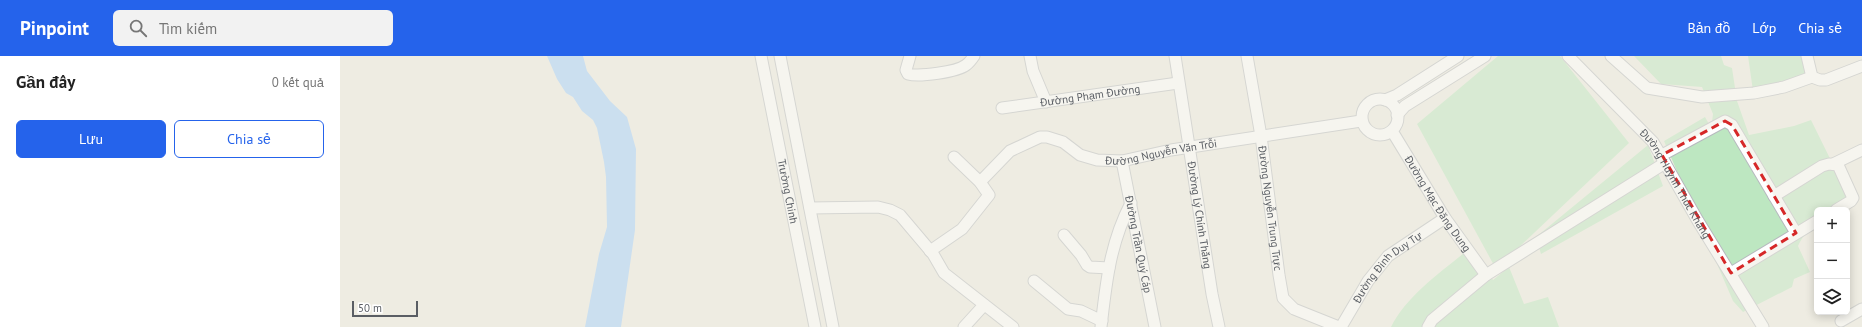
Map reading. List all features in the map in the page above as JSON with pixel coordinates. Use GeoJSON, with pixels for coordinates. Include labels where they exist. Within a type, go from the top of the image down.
{"type":"FeatureCollection","features":[{"type":"Feature","properties":{"kind":"street","name":"Trường Chinh"},"geometry":{"type":"LineString","coordinates":[[761,56],[815,327]]}},
{"type":"Feature","properties":{"kind":"street","name":"Trường Chinh"},"geometry":{"type":"LineString","coordinates":[[780,56],[833,327]]}},
{"type":"Feature","properties":{"kind":"street"},"geometry":{"type":"LineString","coordinates":[[910,56],[906,70],[908,74],[912,76],[926,75],[962,68],[970,62],[974,56]]}},
{"type":"Feature","properties":{"kind":"street"},"geometry":{"type":"LineString","coordinates":[[1030,56],[1033,71],[1046,102]]}},
{"type":"Feature","properties":{"kind":"street","name":"Đường Lý Chính Thắng"},"geometry":{"type":"LineString","coordinates":[[1175,56],[1188,148],[1212,294],[1219,327]]}},
{"type":"Feature","properties":{"kind":"street","name":"Đường Nguyễn Trung Trực"},"geometry":{"type":"LineString","coordinates":[[1247,56],[1261,136],[1279,275],[1284,298],[1294,309],[1340,327]]}},
{"type":"Feature","properties":{"kind":"street"},"geometry":{"type":"LineString","coordinates":[[1385,100],[1394,106],[1397,115],[1396,126],[1392,131],[1385,135],[1377,136],[1364,128],[1362,121],[1364,107],[1369,102],[1375,100],[1385,100],[1397,95],[1458,56]]}},
{"type":"Feature","properties":{"kind":"street"},"geometry":{"type":"LineString","coordinates":[[1397,115],[1405,106],[1485,56]]}},
{"type":"Feature","properties":{"kind":"street","name":"Đường Huỳnh Thúc Kháng"},"geometry":{"type":"LineString","coordinates":[[1568,56],[1653,142],[1763,327]]}},
{"type":"Feature","properties":{"kind":"street"},"geometry":{"type":"LineString","coordinates":[[1610,56],[1646,88],[1702,97],[1754,93],[1784,87],[1812,77],[1820,80],[1826,80],[1862,66]]}},
{"type":"Feature","properties":{"kind":"street"},"geometry":{"type":"LineString","coordinates":[[1807,56],[1812,77]]}},
{"type":"Feature","properties":{"kind":"street","name":"Đường Phạm Đường"},"geometry":{"type":"LineString","coordinates":[[1002,108],[1178,83]]}},
{"type":"Feature","properties":{"kind":"street","name":"Đường Nguyễn Văn Trỗi"},"geometry":{"type":"LineString","coordinates":[[980,182],[1010,151],[1040,137],[1047,137],[1063,142],[1080,155],[1097,160],[1122,161],[1188,148],[1362,121]]}},
{"type":"Feature","properties":{"kind":"street"},"geometry":{"type":"LineString","coordinates":[[1429,326],[1432,320],[1486,275],[1663,159],[1725,121],[1732,125],[1796,233]]}},
{"type":"Feature","properties":{"kind":"street","name":"Đường Mạc Đăng Dung"},"geometry":{"type":"LineString","coordinates":[[1392,131],[1445,218],[1486,275]]}},
{"type":"Feature","properties":{"kind":"street"},"geometry":{"type":"LineString","coordinates":[[1774,196],[1822,166],[1833,164],[1862,150]]}},
{"type":"Feature","properties":{"kind":"street"},"geometry":{"type":"LineString","coordinates":[[930,251],[962,228],[989,195],[980,182],[954,157]]}},
{"type":"Feature","properties":{"kind":"street","name":"Đường Trần Quý Cáp"},"geometry":{"type":"LineString","coordinates":[[1122,161],[1155,327]]}},
{"type":"Feature","properties":{"kind":"street"},"geometry":{"type":"LineString","coordinates":[[1833,164],[1838,165],[1853,198],[1841,207]]}},
{"type":"Feature","properties":{"kind":"street"},"geometry":{"type":"LineString","coordinates":[[1034,282],[1068,309],[1081,311],[1101,324],[1109,268],[1120,223],[1131,203]]}},
{"type":"Feature","properties":{"kind":"street"},"geometry":{"type":"LineString","coordinates":[[810,208],[878,207],[890,210],[907,222],[930,251],[944,273],[1013,327]]}},
{"type":"Feature","properties":{"kind":"street","name":"Đường Đinh Duy Tự"},"geometry":{"type":"LineString","coordinates":[[1340,327],[1368,281],[1388,256],[1445,218]]}},
{"type":"Feature","properties":{"kind":"street"},"geometry":{"type":"LineString","coordinates":[[1731,272],[1814,223]]}},
{"type":"Feature","properties":{"kind":"street"},"geometry":{"type":"LineString","coordinates":[[1064,235],[1081,254],[1090,267],[1109,268]]}},
{"type":"Feature","properties":{"kind":"street"},"geometry":{"type":"LineString","coordinates":[[964,327],[984,305]]}},
{"type":"Feature","properties":{"kind":"street"},"geometry":{"type":"LineString","coordinates":[[1841,321],[1862,309]]}},
{"type":"Feature","properties":{"kind":"highlighted area"},"geometry":{"type":"Polygon","coordinates":[[[1725,121],[1732,125],[1796,233],[1731,273],[1662,155],[1725,121]]]}},
{"type":"Feature","properties":{"kind":"green space"},"geometry":{"type":"Polygon","coordinates":[[[1498,56],[1560,56],[1629,143],[1496,269],[1417,124],[1498,56]]]}},
{"type":"Feature","properties":{"kind":"green space"},"geometry":{"type":"Polygon","coordinates":[[[1634,56],[1721,56],[1724,65],[1732,68],[1737,101],[1749,135],[1794,126],[1811,120],[1850,199],[1839,207],[1814,207],[1814,224],[1806,232],[1798,246],[1810,272],[1794,279],[1792,287],[1743,312],[1733,301],[1664,141],[1705,117],[1709,124],[1712,122],[1713,114],[1702,87],[1661,84],[1634,56]]]}},
{"type":"Feature","properties":{"kind":"green space"},"geometry":{"type":"Polygon","coordinates":[[[1748,56],[1814,56],[1811,79],[1753,91],[1748,56]]]}},
{"type":"Feature","properties":{"kind":"green space"},"geometry":{"type":"Polygon","coordinates":[[[1648,145],[1663,186],[1541,254],[1536,237],[1648,145]]]}},
{"type":"Feature","properties":{"kind":"green space"},"geometry":{"type":"Polygon","coordinates":[[[1464,253],[1481,260],[1493,280],[1509,267],[1524,304],[1548,297],[1559,327],[1391,327],[1397,316],[1414,296],[1433,278],[1464,253]]]}},
{"type":"Feature","properties":{"kind":"water"},"geometry":{"type":"Polygon","coordinates":[[[547,56],[583,56],[587,71],[610,101],[627,117],[636,149],[635,230],[621,327],[585,327],[599,254],[607,227],[606,177],[604,162],[597,128],[593,120],[582,111],[573,97],[566,93],[557,79],[547,56]]]}}]}
